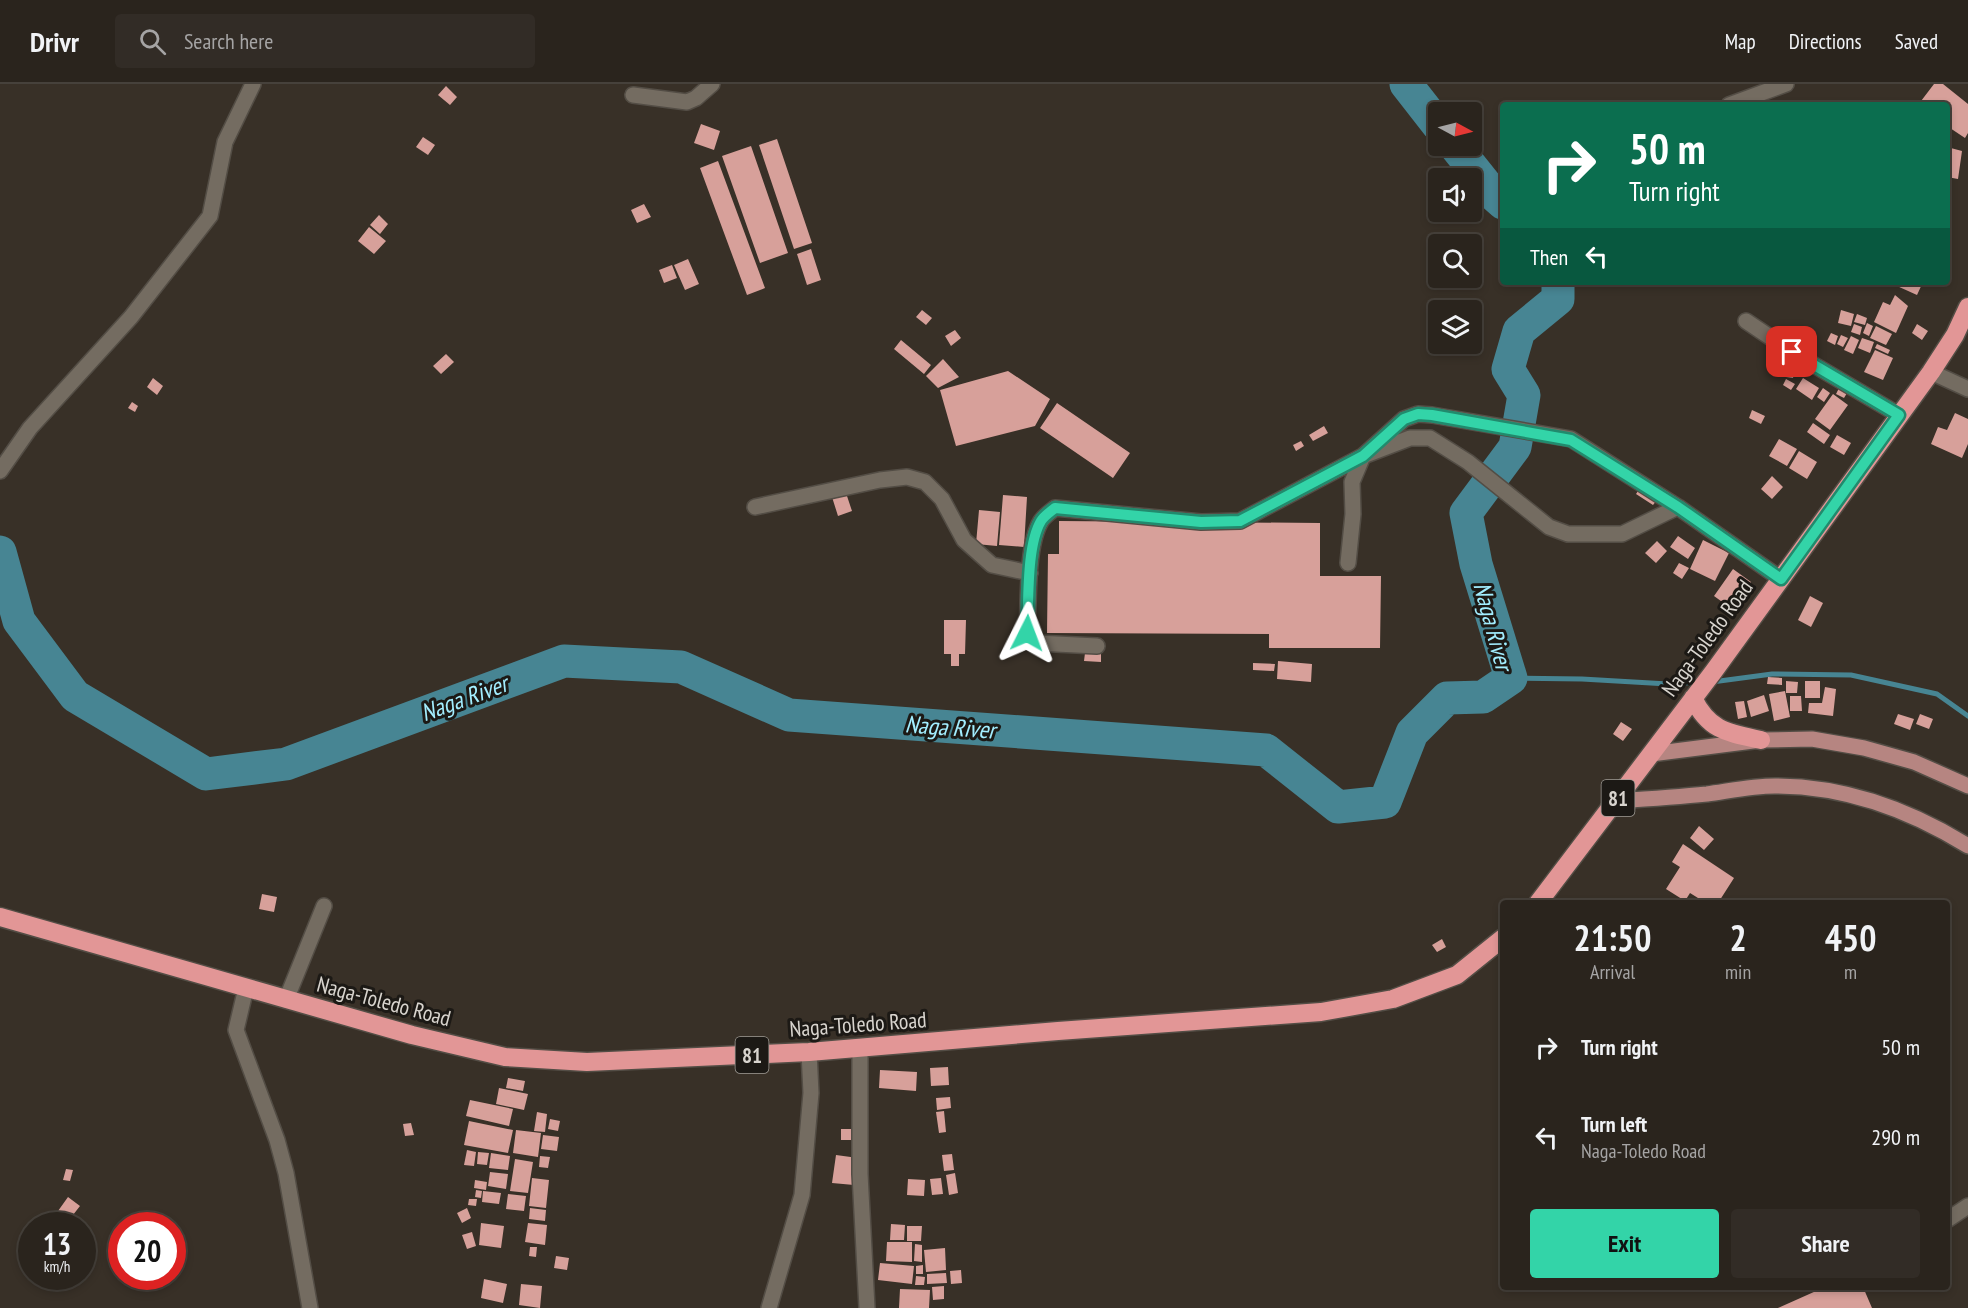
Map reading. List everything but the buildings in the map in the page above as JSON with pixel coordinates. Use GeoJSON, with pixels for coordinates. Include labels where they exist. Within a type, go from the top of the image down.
{"type":"FeatureCollection","features":[{"type":"Feature","properties":{"kind":"highway","name":"Naga-Toledo Road"},"geometry":{"type":"LineString","coordinates":[[1540,900],[1714,671],[1931,372],[1955,335],[1968,307]]}},
{"type":"Feature","properties":{"kind":"highway"},"geometry":{"type":"LineString","coordinates":[[1696,695],[1707,720],[1721,730],[1761,740]]}},
{"type":"Feature","properties":{"kind":"highway","name":"Naga-Toledo Road"},"geometry":{"type":"LineString","coordinates":[[0,917],[412,1035],[505,1057],[587,1062],[809,1052],[1321,1012],[1393,999],[1457,975],[1500,941]]}},
{"type":"Feature","properties":{"kind":"main road"},"geometry":{"type":"LineString","coordinates":[[1651,754],[1761,740],[1812,739],[1864,748],[1914,762],[1968,786]]}},
{"type":"Feature","properties":{"kind":"main road"},"geometry":{"type":"LineString","coordinates":[[1616,801],[1774,786],[1840,792],[1892,807],[1968,846]]}},
{"type":"Feature","properties":{"kind":"street"},"geometry":{"type":"LineString","coordinates":[[0,471],[30,428],[131,317],[210,216],[225,142],[253,84]]}},
{"type":"Feature","properties":{"kind":"street"},"geometry":{"type":"LineString","coordinates":[[633,95],[687,102],[696,98],[712,84]]}},
{"type":"Feature","properties":{"kind":"street"},"geometry":{"type":"LineString","coordinates":[[1733,102],[1750,90],[1786,84]]}},
{"type":"Feature","properties":{"kind":"street"},"geometry":{"type":"LineString","coordinates":[[1746,321],[1792,352],[1899,415]]}},
{"type":"Feature","properties":{"kind":"street"},"geometry":{"type":"LineString","coordinates":[[1931,372],[1968,389]]}},
{"type":"Feature","properties":{"kind":"street"},"geometry":{"type":"LineString","coordinates":[[1348,563],[1353,514],[1352,482],[1363,456],[1404,419],[1418,414],[1571,440],[1678,507],[1781,579]]}},
{"type":"Feature","properties":{"kind":"street"},"geometry":{"type":"LineString","coordinates":[[1097,646],[1036,643],[1027,633],[1030,573],[1035,534],[1042,519],[1055,508],[1201,522],[1240,521],[1363,456],[1410,438],[1430,438],[1468,462],[1549,526],[1568,534],[1622,534],[1678,507]]}},
{"type":"Feature","properties":{"kind":"street"},"geometry":{"type":"LineString","coordinates":[[755,507],[869,482],[907,477],[925,482],[942,499],[964,540],[992,565],[1030,573]]}},
{"type":"Feature","properties":{"kind":"street"},"geometry":{"type":"LineString","coordinates":[[286,1000],[324,906]]}},
{"type":"Feature","properties":{"kind":"street"},"geometry":{"type":"LineString","coordinates":[[246,988],[236,1030],[277,1140],[286,1173],[310,1308]]}},
{"type":"Feature","properties":{"kind":"street"},"geometry":{"type":"LineString","coordinates":[[860,1048],[860,1174],[867,1308]]}},
{"type":"Feature","properties":{"kind":"street"},"geometry":{"type":"LineString","coordinates":[[769,1308],[802,1195],[811,1093],[809,1052]]}},
{"type":"Feature","properties":{"kind":"street"},"geometry":{"type":"LineString","coordinates":[[1950,1218],[1968,1206]]}},
{"type":"Feature","properties":{"kind":"waterway","name":"Naga River"},"geometry":{"type":"LineString","coordinates":[[1406,84],[1428,112]]}},
{"type":"Feature","properties":{"kind":"waterway","name":"Naga River"},"geometry":{"type":"LineString","coordinates":[[1463,156],[1500,200]]}},
{"type":"Feature","properties":{"kind":"waterway","name":"Naga River"},"geometry":{"type":"LineString","coordinates":[[0,552],[19,621],[75,696],[206,774],[286,764],[564,661],[681,667],[789,715],[1266,750],[1338,807],[1385,802],[1412,733],[1447,698],[1483,697],[1511,678],[1476,564],[1466,513],[1515,447],[1524,395],[1508,369],[1519,331],[1558,299],[1558,285]]}},
{"type":"Feature","properties":{"kind":"waterway"},"geometry":{"type":"LineString","coordinates":[[1712,682],[1772,674],[1851,675],[1937,694],[1968,716]]}},
{"type":"Feature","properties":{"kind":"waterway"},"geometry":{"type":"LineString","coordinates":[[1511,678],[1668,684],[1700,682]]}},
{"type":"Feature","properties":{"kind":"route"},"geometry":{"type":"LineString","coordinates":[[1027,633],[1035,534],[1042,519],[1055,508],[1201,522],[1240,521],[1363,456],[1404,419],[1418,414],[1571,440],[1678,507],[1781,579],[1899,415],[1792,352]]}}]}
